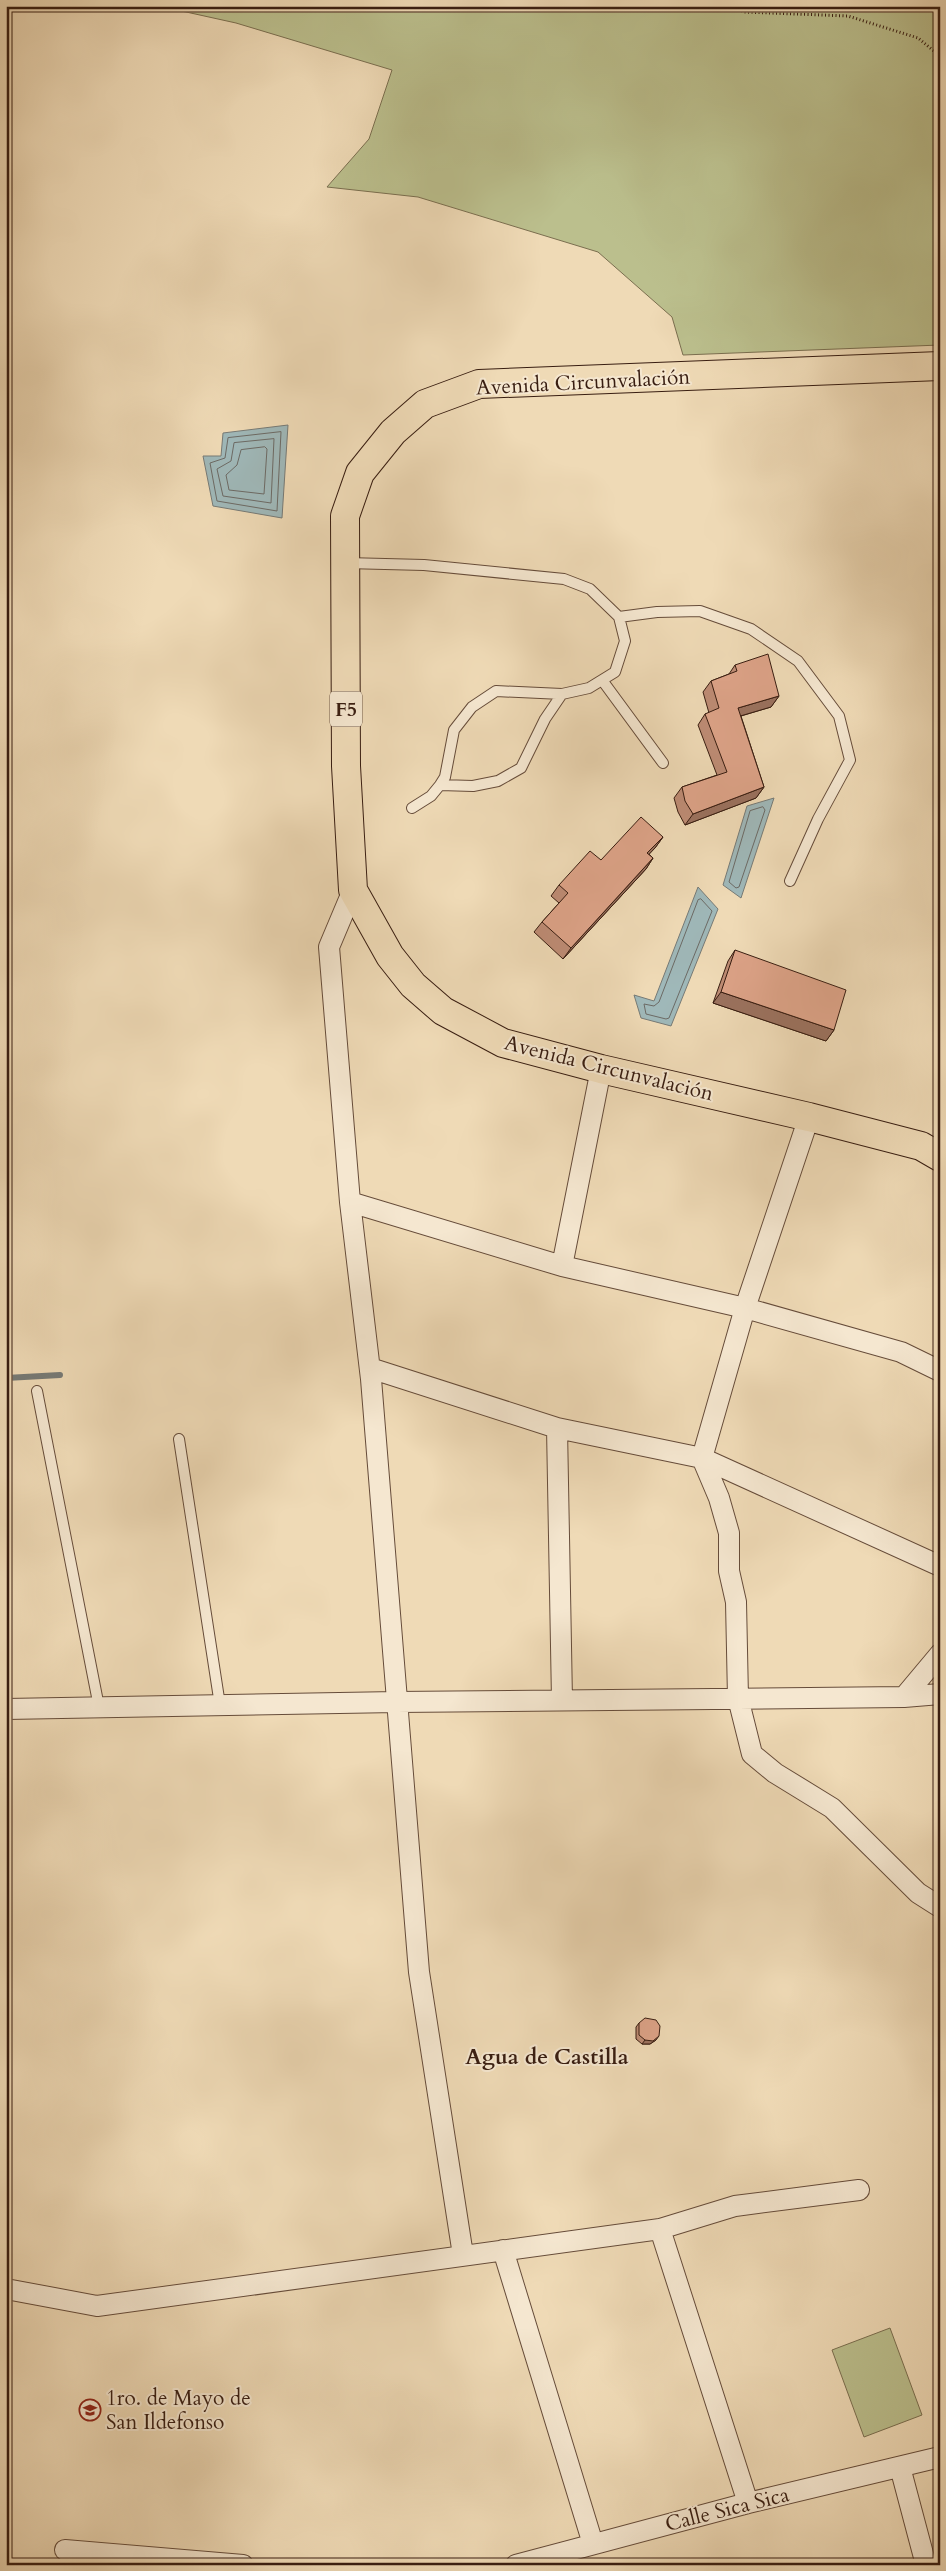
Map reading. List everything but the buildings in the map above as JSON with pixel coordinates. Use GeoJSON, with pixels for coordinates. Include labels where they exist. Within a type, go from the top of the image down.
{"type":"FeatureCollection","features":[{"type":"Feature","properties":{"kind":"highway","name":"Avenida Circunvalación"},"geometry":{"type":"LineString","coordinates":[[940,366],[479,384],[425,404],[393,432],[360,473],[345,516],[346,766],[353,890],[390,956],[414,985],[444,1010],[503,1043],[601,1070],[809,1117],[921,1146],[940,1157]]}},
{"type":"Feature","properties":{"kind":"street"},"geometry":{"type":"LineString","coordinates":[[353,890],[329,947],[350,1202],[370,1368],[419,1972],[463,2255]]}},
{"type":"Feature","properties":{"kind":"street"},"geometry":{"type":"LineString","coordinates":[[562,1266],[601,1070]]}},
{"type":"Feature","properties":{"kind":"street"},"geometry":{"type":"LineString","coordinates":[[809,1117],[744,1308],[702,1458],[719,1498],[730,1532],[729,1571],[736,1602],[738,1698],[752,1754],[775,1773],[832,1808],[918,1892],[940,1907]]}},
{"type":"Feature","properties":{"kind":"street"},"geometry":{"type":"LineString","coordinates":[[350,1202],[562,1266],[744,1308],[901,1352],[940,1371]]}},
{"type":"Feature","properties":{"kind":"street"},"geometry":{"type":"LineString","coordinates":[[370,1368],[557,1428],[702,1458],[940,1566]]}},
{"type":"Feature","properties":{"kind":"street"},"geometry":{"type":"LineString","coordinates":[[557,1428],[562,1700]]}},
{"type":"Feature","properties":{"kind":"street"},"geometry":{"type":"LineString","coordinates":[[904,1697],[940,1654]]}},
{"type":"Feature","properties":{"kind":"street"},"geometry":{"type":"LineString","coordinates":[[6,1709],[396,1702],[904,1697],[940,1694]]}},
{"type":"Feature","properties":{"kind":"street"},"geometry":{"type":"LineString","coordinates":[[6,2289],[97,2306],[660,2229],[735,2206],[859,2190]]}},
{"type":"Feature","properties":{"kind":"street"},"geometry":{"type":"LineString","coordinates":[[660,2229],[748,2503]]}},
{"type":"Feature","properties":{"kind":"street"},"geometry":{"type":"LineString","coordinates":[[503,2250],[592,2544]]}},
{"type":"Feature","properties":{"kind":"street","name":"Calle Sica Sica"},"geometry":{"type":"LineString","coordinates":[[516,2565],[748,2503],[940,2456]]}},
{"type":"Feature","properties":{"kind":"street"},"geometry":{"type":"LineString","coordinates":[[900,2467],[926,2565]]}},
{"type":"Feature","properties":{"kind":"street"},"geometry":{"type":"LineString","coordinates":[[65,2550],[243,2565]]}},
{"type":"Feature","properties":{"kind":"lane"},"geometry":{"type":"LineString","coordinates":[[345,562],[424,565],[564,580],[590,589],[619,617],[624,640],[615,672],[589,688],[562,694],[496,691],[472,707],[454,730],[445,777],[440,786],[431,796],[412,808]]}},
{"type":"Feature","properties":{"kind":"lane"},"geometry":{"type":"LineString","coordinates":[[619,617],[657,612],[700,611],[751,628],[798,661],[839,716],[850,760],[818,819],[790,881]]}},
{"type":"Feature","properties":{"kind":"lane"},"geometry":{"type":"LineString","coordinates":[[602,680],[663,763]]}},
{"type":"Feature","properties":{"kind":"lane"},"geometry":{"type":"LineString","coordinates":[[440,786],[473,786],[498,781],[521,768],[545,719],[562,694]]}},
{"type":"Feature","properties":{"kind":"lane"},"geometry":{"type":"LineString","coordinates":[[37,1391],[99,1708]]}},
{"type":"Feature","properties":{"kind":"lane"},"geometry":{"type":"LineString","coordinates":[[179,1439],[220,1705]]}},
{"type":"Feature","properties":{"kind":"path"},"geometry":{"type":"LineString","coordinates":[[732,6],[744,12],[848,16],[918,38],[940,56]]}},
{"type":"Feature","properties":{"kind":"green space"},"geometry":{"type":"Polygon","coordinates":[[[159,6],[940,6],[940,345],[683,355],[672,317],[598,252],[418,197],[327,187],[369,139],[392,70],[236,23],[159,6]]]}},
{"type":"Feature","properties":{"kind":"green space"},"geometry":{"type":"Polygon","coordinates":[[[890,2328],[922,2415],[864,2437],[832,2350],[890,2328]]]}},
{"type":"Feature","properties":{"kind":"water"},"geometry":{"type":"Polygon","coordinates":[[[288,425],[282,518],[213,506],[203,456],[221,456],[223,433],[288,425]]]}},
{"type":"Feature","properties":{"kind":"water"},"geometry":{"type":"Polygon","coordinates":[[[774,798],[741,898],[723,885],[747,806],[774,798]]]}},
{"type":"Feature","properties":{"kind":"water"},"geometry":{"type":"Polygon","coordinates":[[[698,887],[718,909],[671,1026],[641,1018],[634,995],[654,1001],[698,887]]]}},
{"type":"Feature","properties":{"kind":"waterway"},"geometry":{"type":"LineString","coordinates":[[6,1378],[60,1375]]}},
{"type":"Feature","properties":{"kind":"place","name":"1ro. de Mayo de San Ildefonso"},"geometry":{"type":"Point","coordinates":[90,2410]}},
{"type":"Feature","properties":{"kind":"district","name":"Agua de Castilla"},"geometry":{"type":"Point","coordinates":[547,2056]}}]}
